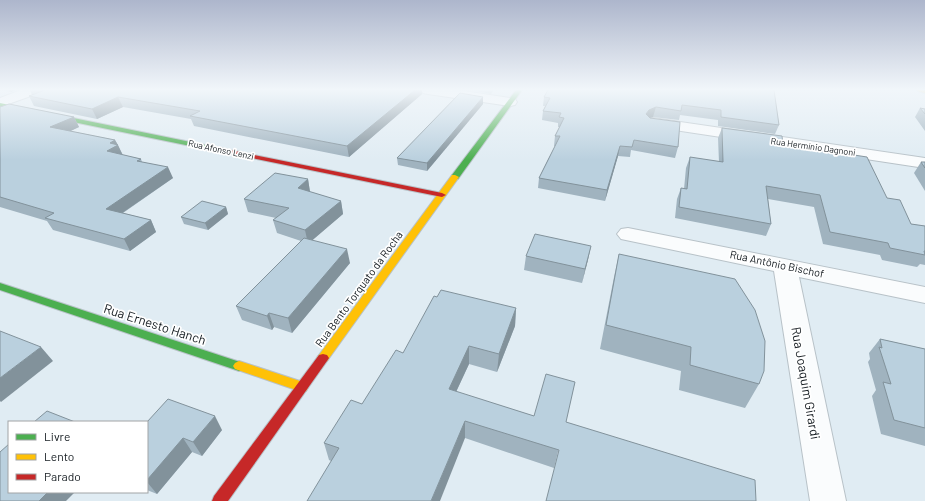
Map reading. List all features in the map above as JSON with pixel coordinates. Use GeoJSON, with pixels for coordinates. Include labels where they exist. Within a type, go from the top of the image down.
{"type":"FeatureCollection","features":[{"type":"Feature","properties":{"kind":"street","name":"Rua Afonso Lenzi"},"geometry":{"type":"LineString","coordinates":[[45,113],[442,196]]}},
{"type":"Feature","properties":{"kind":"street","name":"Rua Bento Torquato da Rocha"},"geometry":{"type":"LineString","coordinates":[[219,501],[502,113]]}},
{"type":"Feature","properties":{"kind":"street","name":"Rua Hermínio Dagnoni"},"geometry":{"type":"LineString","coordinates":[[653,123],[925,163]]}},
{"type":"Feature","properties":{"kind":"street","name":"Rua Antônio Bischof"},"geometry":{"type":"LineString","coordinates":[[628,234],[925,295]]}},
{"type":"Feature","properties":{"kind":"street","name":"Rua Joaquim Girardi"},"geometry":{"type":"LineString","coordinates":[[785,266],[828,501]]}},
{"type":"Feature","properties":{"kind":"street","name":"Rua Ernesto Hanch"},"geometry":{"type":"LineString","coordinates":[[0,286],[302,386]]}},
{"type":"Feature","properties":{"kind":"building"},"geometry":{"type":"Polygon","coordinates":[[[0,113],[56,113],[74,117],[50,127],[115,140],[110,143],[118,145],[107,151],[141,159],[137,161],[168,167],[106,209],[151,220],[124,239],[45,218],[54,213],[0,197],[0,113]]]}},
{"type":"Feature","properties":{"kind":"building"},"geometry":{"type":"Polygon","coordinates":[[[195,113],[387,113],[347,146],[190,116],[195,113]]]}},
{"type":"Feature","properties":{"kind":"building"},"geometry":{"type":"Polygon","coordinates":[[[440,113],[469,113],[427,163],[397,158],[440,113]]]}},
{"type":"Feature","properties":{"kind":"building"},"geometry":{"type":"Polygon","coordinates":[[[561,113],[646,113],[650,118],[680,122],[678,147],[634,140],[632,147],[620,146],[607,190],[539,178],[560,136],[555,136],[564,118],[559,117],[561,113]]]}},
{"type":"Feature","properties":{"kind":"building"},"geometry":{"type":"Polygon","coordinates":[[[721,113],[777,113],[779,125],[721,117],[721,113]]]}},
{"type":"Feature","properties":{"kind":"building"},"geometry":{"type":"Polygon","coordinates":[[[722,128],[782,136],[783,144],[867,157],[887,198],[900,200],[911,224],[925,226],[925,255],[890,248],[888,243],[830,232],[820,195],[766,186],[771,224],[679,207],[681,188],[687,189],[690,157],[723,162],[722,128]]]}},
{"type":"Feature","properties":{"kind":"building"},"geometry":{"type":"Polygon","coordinates":[[[921,162],[925,162],[925,168],[921,162]]]}},
{"type":"Feature","properties":{"kind":"building"},"geometry":{"type":"Polygon","coordinates":[[[275,173],[308,179],[298,188],[341,201],[305,230],[273,220],[289,208],[244,199],[275,173]]]}},
{"type":"Feature","properties":{"kind":"building"},"geometry":{"type":"Polygon","coordinates":[[[202,201],[226,207],[205,223],[181,217],[202,201]]]}},
{"type":"Feature","properties":{"kind":"building"},"geometry":{"type":"Polygon","coordinates":[[[535,234],[591,246],[585,269],[526,256],[535,234]]]}},
{"type":"Feature","properties":{"kind":"building"},"geometry":{"type":"Polygon","coordinates":[[[304,238],[347,249],[288,318],[269,313],[267,316],[236,306],[304,238]]]}},
{"type":"Feature","properties":{"kind":"building"},"geometry":{"type":"Polygon","coordinates":[[[619,254],[735,279],[755,310],[765,341],[764,371],[759,384],[690,365],[691,347],[606,325],[619,254]]]}},
{"type":"Feature","properties":{"kind":"building"},"geometry":{"type":"Polygon","coordinates":[[[441,290],[516,308],[499,354],[469,346],[449,389],[534,416],[546,374],[575,382],[566,422],[755,480],[756,501],[546,501],[559,450],[465,421],[431,501],[307,501],[339,448],[324,443],[351,400],[362,404],[396,350],[403,353],[434,296],[437,297],[441,290]]]}},
{"type":"Feature","properties":{"kind":"building"},"geometry":{"type":"Polygon","coordinates":[[[0,331],[41,347],[0,378],[0,331]]]}},
{"type":"Feature","properties":{"kind":"building"},"geometry":{"type":"Polygon","coordinates":[[[880,339],[925,349],[925,428],[894,420],[883,382],[891,384],[879,347],[882,348],[880,339]]]}},
{"type":"Feature","properties":{"kind":"building"},"geometry":{"type":"Polygon","coordinates":[[[168,399],[215,416],[193,442],[183,438],[148,479],[148,421],[168,399]]]}},
{"type":"Feature","properties":{"kind":"building"},"geometry":{"type":"Polygon","coordinates":[[[47,411],[72,421],[35,421],[47,411]]]}},
{"type":"Feature","properties":{"kind":"building"},"geometry":{"type":"Polygon","coordinates":[[[8,445],[8,493],[47,493],[39,501],[0,501],[0,452],[8,445]]]}},
{"type":"Feature","properties":{"kind":"traffic: fast"},"geometry":{"type":"LineString","coordinates":[[41,113],[215,149]]}},
{"type":"Feature","properties":{"kind":"traffic: fast"},"geometry":{"type":"LineString","coordinates":[[455,177],[502,113]]}},
{"type":"Feature","properties":{"kind":"traffic: fast"},"geometry":{"type":"LineString","coordinates":[[0,286],[239,366]]}},
{"type":"Feature","properties":{"kind":"traffic: slow"},"geometry":{"type":"LineString","coordinates":[[323,358],[455,177]]}},
{"type":"Feature","properties":{"kind":"traffic: slow"},"geometry":{"type":"LineString","coordinates":[[239,366],[302,387]]}},
{"type":"Feature","properties":{"kind":"traffic: jam"},"geometry":{"type":"LineString","coordinates":[[215,149],[442,195]]}},
{"type":"Feature","properties":{"kind":"traffic: jam"},"geometry":{"type":"LineString","coordinates":[[219,501],[323,358]]}}]}
